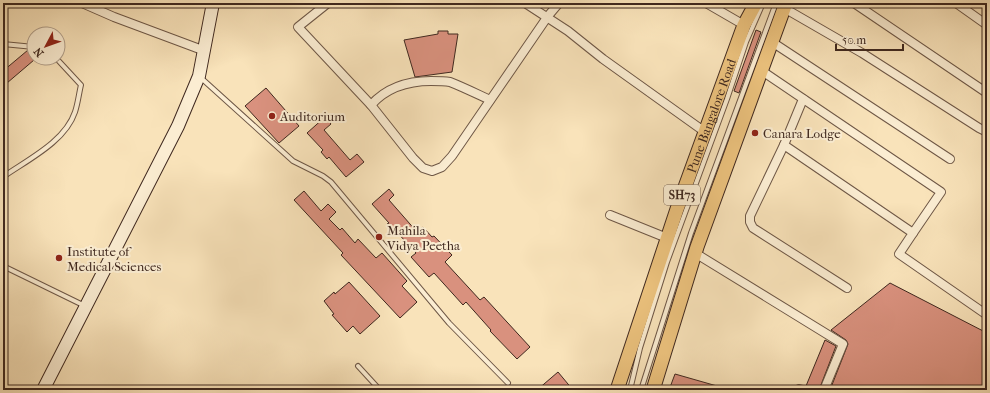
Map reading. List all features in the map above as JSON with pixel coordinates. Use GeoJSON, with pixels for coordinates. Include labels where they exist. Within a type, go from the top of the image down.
{"type":"FeatureCollection","features":[{"type":"Feature","properties":{"kind":"main road","name":"Pune Bangalore Road"},"geometry":{"type":"LineString","coordinates":[[618,390],[667,238],[744,25],[756,3]]}},
{"type":"Feature","properties":{"kind":"main road","name":"SH73"},"geometry":{"type":"LineString","coordinates":[[652,390],[695,253],[762,71],[782,5]]}},
{"type":"Feature","properties":{"kind":"street"},"geometry":{"type":"LineString","coordinates":[[82,3],[114,17],[205,51]]}},
{"type":"Feature","properties":{"kind":"street"},"geometry":{"type":"LineString","coordinates":[[43,390],[178,126],[199,76],[213,3]]}},
{"type":"Feature","properties":{"kind":"street"},"geometry":{"type":"LineString","coordinates":[[328,3],[298,27],[371,106],[412,158],[422,168],[432,171],[442,167],[452,156],[548,16],[559,3]]}},
{"type":"Feature","properties":{"kind":"street"},"geometry":{"type":"LineString","coordinates":[[525,3],[548,16],[629,78],[705,132]]}},
{"type":"Feature","properties":{"kind":"street"},"geometry":{"type":"LineString","coordinates":[[706,3],[744,25]]}},
{"type":"Feature","properties":{"kind":"street"},"geometry":{"type":"LineString","coordinates":[[854,3],[987,93]]}},
{"type":"Feature","properties":{"kind":"street"},"geometry":{"type":"LineString","coordinates":[[956,3],[987,24]]}},
{"type":"Feature","properties":{"kind":"street"},"geometry":{"type":"LineString","coordinates":[[782,5],[862,53],[987,132]]}},
{"type":"Feature","properties":{"kind":"street"},"geometry":{"type":"LineString","coordinates":[[772,42],[950,159]]}},
{"type":"Feature","properties":{"kind":"street"},"geometry":{"type":"LineString","coordinates":[[762,71],[941,192],[899,254],[987,315]]}},
{"type":"Feature","properties":{"kind":"street"},"geometry":{"type":"LineString","coordinates":[[371,106],[379,96],[389,89],[404,83],[422,81],[449,82],[490,100]]}},
{"type":"Feature","properties":{"kind":"street"},"geometry":{"type":"LineString","coordinates":[[803,99],[784,145],[750,216],[750,222],[753,228],[847,288]]}},
{"type":"Feature","properties":{"kind":"street"},"geometry":{"type":"LineString","coordinates":[[784,145],[913,233]]}},
{"type":"Feature","properties":{"kind":"street"},"geometry":{"type":"LineString","coordinates":[[610,215],[667,238]]}},
{"type":"Feature","properties":{"kind":"street"},"geometry":{"type":"LineString","coordinates":[[695,253],[843,344],[824,390]]}},
{"type":"Feature","properties":{"kind":"lane"},"geometry":{"type":"LineString","coordinates":[[630,390],[640,348],[667,262],[727,99],[746,42],[763,3]]}},
{"type":"Feature","properties":{"kind":"lane"},"geometry":{"type":"LineString","coordinates":[[642,390],[691,233],[782,5]]}},
{"type":"Feature","properties":{"kind":"lane"},"geometry":{"type":"LineString","coordinates":[[3,44],[26,46]]}},
{"type":"Feature","properties":{"kind":"lane"},"geometry":{"type":"LineString","coordinates":[[3,176],[47,146],[62,133],[75,113],[81,84],[64,66]]}},
{"type":"Feature","properties":{"kind":"lane"},"geometry":{"type":"LineString","coordinates":[[199,76],[233,105],[287,156],[331,182],[448,324],[508,383]]}},
{"type":"Feature","properties":{"kind":"lane"},"geometry":{"type":"LineString","coordinates":[[3,266],[85,306]]}},
{"type":"Feature","properties":{"kind":"lane"},"geometry":{"type":"LineString","coordinates":[[358,366],[380,390]]}},
{"type":"Feature","properties":{"kind":"building"},"geometry":{"type":"Polygon","coordinates":[[[756,30],[761,32],[739,93],[734,91],[756,30]]]}},
{"type":"Feature","properties":{"kind":"building"},"geometry":{"type":"Polygon","coordinates":[[[438,31],[448,31],[448,34],[458,34],[452,72],[415,77],[404,40],[438,34],[438,31]]]}},
{"type":"Feature","properties":{"kind":"building"},"geometry":{"type":"Polygon","coordinates":[[[26,52],[27,66],[7,83],[3,78],[3,71],[26,52]]]}},
{"type":"Feature","properties":{"kind":"building","name":"Auditorium"},"geometry":{"type":"Polygon","coordinates":[[[266,88],[299,126],[279,143],[245,106],[266,88]]]}},
{"type":"Feature","properties":{"kind":"building"},"geometry":{"type":"Polygon","coordinates":[[[325,117],[331,124],[324,130],[350,160],[357,154],[364,162],[346,177],[329,157],[327,159],[321,152],[323,150],[307,133],[325,117]]]}},
{"type":"Feature","properties":{"kind":"building"},"geometry":{"type":"Polygon","coordinates":[[[389,189],[394,195],[389,200],[417,232],[423,227],[432,237],[434,236],[452,255],[445,262],[480,300],[484,297],[530,347],[517,359],[490,331],[491,330],[466,302],[463,305],[434,273],[429,277],[411,257],[416,253],[395,230],[394,231],[387,224],[389,223],[372,204],[389,189]]]}},
{"type":"Feature","properties":{"kind":"building"},"geometry":{"type":"Polygon","coordinates":[[[304,191],[321,211],[328,204],[336,212],[329,219],[340,230],[342,228],[355,243],[358,239],[376,258],[382,253],[407,281],[402,286],[417,302],[400,318],[341,255],[343,253],[294,200],[304,191]]]}},
{"type":"Feature","properties":{"kind":"building"},"geometry":{"type":"Polygon","coordinates":[[[349,282],[380,316],[360,334],[353,326],[347,332],[332,315],[334,314],[324,301],[349,282]]]}},
{"type":"Feature","properties":{"kind":"building"},"geometry":{"type":"Polygon","coordinates":[[[890,283],[987,333],[987,390],[830,390],[848,344],[846,340],[831,330],[890,283]]]}},
{"type":"Feature","properties":{"kind":"building"},"geometry":{"type":"Polygon","coordinates":[[[825,340],[836,346],[819,390],[808,390],[806,386],[825,340]]]}},
{"type":"Feature","properties":{"kind":"building"},"geometry":{"type":"Polygon","coordinates":[[[558,372],[573,390],[537,390],[558,372]]]}},
{"type":"Feature","properties":{"kind":"building"},"geometry":{"type":"Polygon","coordinates":[[[675,374],[724,388],[724,390],[669,390],[675,374]]]}},
{"type":"Feature","properties":{"kind":"place","name":"Auditorium"},"geometry":{"type":"Point","coordinates":[272,116]}},
{"type":"Feature","properties":{"kind":"place","name":"Canara Lodge"},"geometry":{"type":"Point","coordinates":[755,133]}},
{"type":"Feature","properties":{"kind":"place","name":"Mahila Vidya Peetha"},"geometry":{"type":"Point","coordinates":[379,237]}},
{"type":"Feature","properties":{"kind":"place","name":"Institute of Medical Sciences"},"geometry":{"type":"Point","coordinates":[59,258]}}]}
